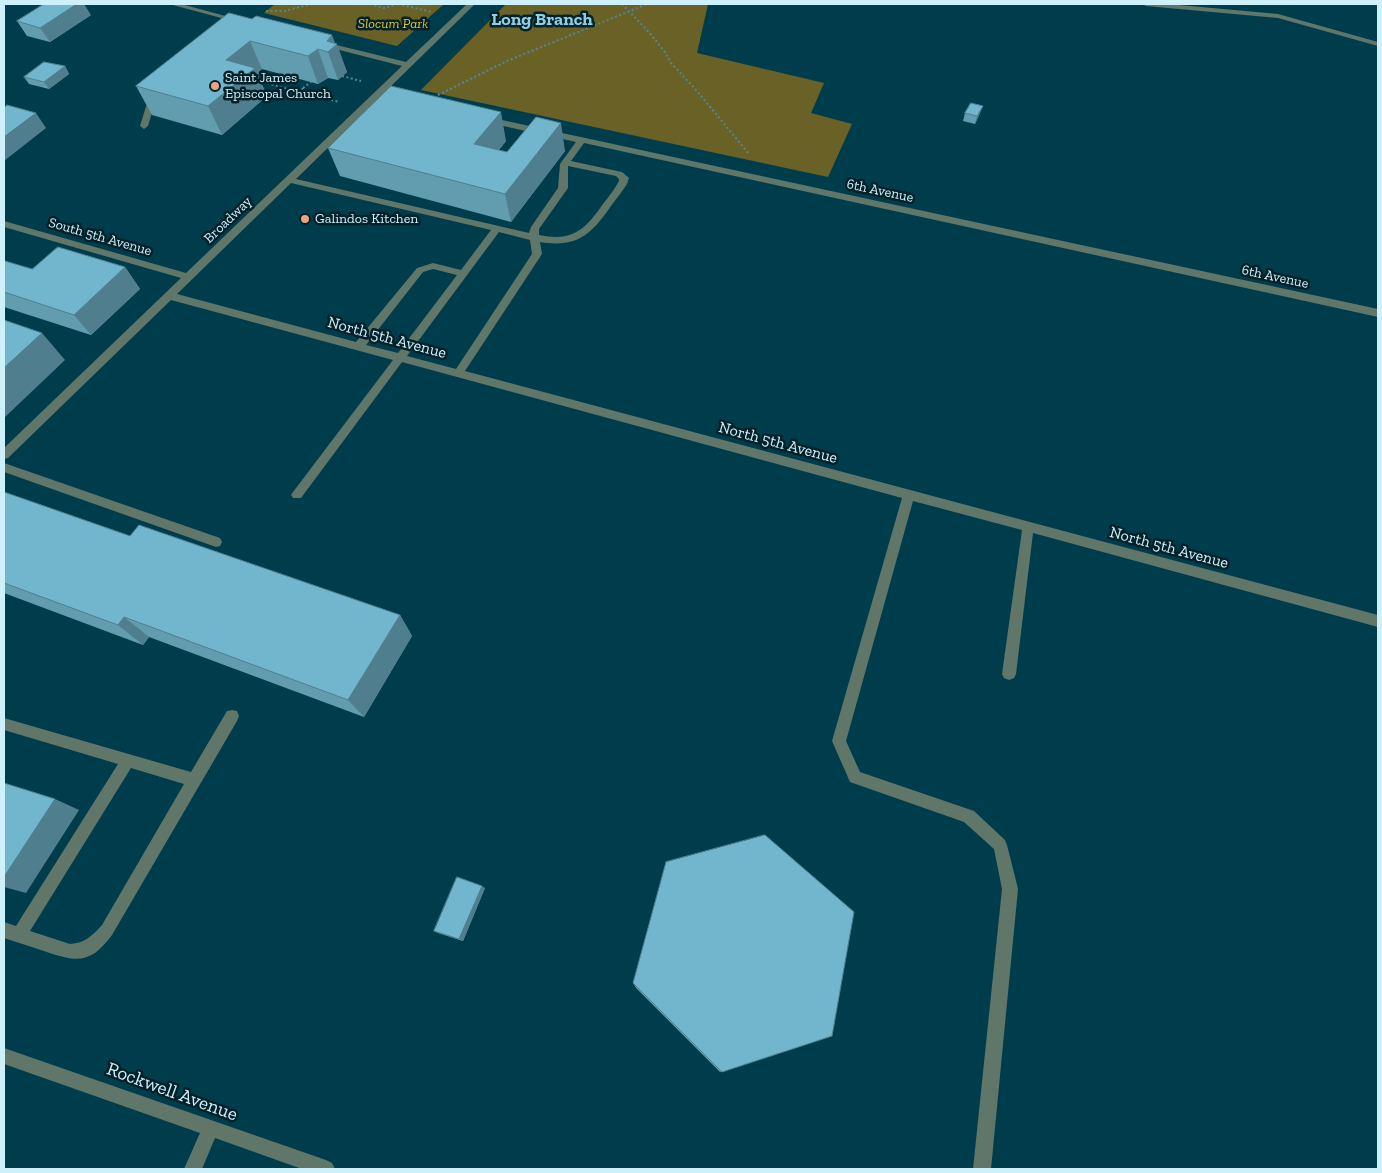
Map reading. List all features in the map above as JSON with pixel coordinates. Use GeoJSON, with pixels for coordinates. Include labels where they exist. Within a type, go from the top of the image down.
{"type":"FeatureCollection","features":[{"type":"Feature","properties":{"kind":"street"},"geometry":{"type":"LineString","coordinates":[[173,4],[253,24]]}},
{"type":"Feature","properties":{"kind":"street","name":"Broadway"},"geometry":{"type":"LineString","coordinates":[[4,455],[471,4]]}},
{"type":"Feature","properties":{"kind":"street"},"geometry":{"type":"LineString","coordinates":[[1146,4],[1278,16],[1378,44]]}},
{"type":"Feature","properties":{"kind":"street"},"geometry":{"type":"LineString","coordinates":[[317,41],[407,65]]}},
{"type":"Feature","properties":{"kind":"street"},"geometry":{"type":"LineString","coordinates":[[144,126],[156,86]]}},
{"type":"Feature","properties":{"kind":"street"},"geometry":{"type":"LineString","coordinates":[[375,97],[390,100]]}},
{"type":"Feature","properties":{"kind":"street","name":"6th Avenue"},"geometry":{"type":"LineString","coordinates":[[482,119],[1378,313]]}},
{"type":"Feature","properties":{"kind":"street"},"geometry":{"type":"LineString","coordinates":[[458,374],[537,254],[538,249],[534,238],[536,226],[563,188],[563,168],[565,162],[582,140]]}},
{"type":"Feature","properties":{"kind":"street"},"geometry":{"type":"LineString","coordinates":[[289,180],[534,238],[561,241],[580,236],[593,225],[624,180],[619,174],[565,162]]}},
{"type":"Feature","properties":{"kind":"street","name":"South 5th Avenue"},"geometry":{"type":"LineString","coordinates":[[4,224],[189,277]]}},
{"type":"Feature","properties":{"kind":"street"},"geometry":{"type":"LineString","coordinates":[[298,495],[497,229]]}},
{"type":"Feature","properties":{"kind":"street"},"geometry":{"type":"LineString","coordinates":[[358,347],[420,270],[433,266],[464,274]]}},
{"type":"Feature","properties":{"kind":"street","name":"North 5th Avenue"},"geometry":{"type":"LineString","coordinates":[[170,296],[1378,621]]}},
{"type":"Feature","properties":{"kind":"street"},"geometry":{"type":"LineString","coordinates":[[4,467],[216,542]]}},
{"type":"Feature","properties":{"kind":"street"},"geometry":{"type":"LineString","coordinates":[[908,494],[839,742],[855,777],[969,816],[1000,845],[1010,889],[982,1169]]}},
{"type":"Feature","properties":{"kind":"street"},"geometry":{"type":"LineString","coordinates":[[1009,674],[1028,527]]}},
{"type":"Feature","properties":{"kind":"street"},"geometry":{"type":"LineString","coordinates":[[4,930],[70,952],[81,952],[90,949],[107,930],[232,716]]}},
{"type":"Feature","properties":{"kind":"street"},"geometry":{"type":"LineString","coordinates":[[5,727],[194,780]]}},
{"type":"Feature","properties":{"kind":"street"},"geometry":{"type":"LineString","coordinates":[[19,935],[128,761]]}},
{"type":"Feature","properties":{"kind":"street","name":"Rockwell Avenue"},"geometry":{"type":"LineString","coordinates":[[4,1056],[326,1169]]}},
{"type":"Feature","properties":{"kind":"street"},"geometry":{"type":"LineString","coordinates":[[193,1169],[210,1129]]}},
{"type":"Feature","properties":{"kind":"path"},"geometry":{"type":"LineString","coordinates":[[266,11],[284,11],[312,4]]}},
{"type":"Feature","properties":{"kind":"path"},"geometry":{"type":"LineString","coordinates":[[370,4],[374,7],[382,8],[398,4],[437,13]]}},
{"type":"Feature","properties":{"kind":"path"},"geometry":{"type":"LineString","coordinates":[[622,4],[665,52],[671,63],[751,155]]}},
{"type":"Feature","properties":{"kind":"path"},"geometry":{"type":"LineString","coordinates":[[438,95],[507,61],[646,4]]}},
{"type":"Feature","properties":{"kind":"path"},"geometry":{"type":"LineString","coordinates":[[257,73],[264,76],[263,82],[257,87]]}},
{"type":"Feature","properties":{"kind":"path"},"geometry":{"type":"LineString","coordinates":[[342,76],[364,82]]}},
{"type":"Feature","properties":{"kind":"path"},"geometry":{"type":"LineString","coordinates":[[263,82],[295,91],[303,89],[311,82]]}},
{"type":"Feature","properties":{"kind":"path"},"geometry":{"type":"LineString","coordinates":[[303,89],[306,90],[305,93]]}},
{"type":"Feature","properties":{"kind":"path"},"geometry":{"type":"LineString","coordinates":[[295,91],[296,95],[305,93],[342,103]]}},
{"type":"Feature","properties":{"kind":"green space","name":"Slocum Park"},"geometry":{"type":"Polygon","coordinates":[[[275,4],[444,4],[397,46],[264,13],[275,4]]]}},
{"type":"Feature","properties":{"kind":"green space"},"geometry":{"type":"Polygon","coordinates":[[[506,4],[708,4],[697,53],[824,83],[811,113],[852,124],[828,177],[421,90],[506,4]]]}},
{"type":"Feature","properties":{"kind":"building"},"geometry":{"type":"Polygon","coordinates":[[[44,4],[77,4],[40,28],[17,21],[44,4]]]}},
{"type":"Feature","properties":{"kind":"building"},"geometry":{"type":"Polygon","coordinates":[[[229,13],[252,19],[256,16],[332,35],[327,41],[337,44],[328,52],[318,49],[308,56],[250,41],[226,60],[255,68],[208,106],[136,86],[229,13]]]}},
{"type":"Feature","properties":{"kind":"building"},"geometry":{"type":"Polygon","coordinates":[[[44,62],[65,66],[44,82],[24,77],[44,62]]]}},
{"type":"Feature","properties":{"kind":"building"},"geometry":{"type":"Polygon","coordinates":[[[391,86],[501,112],[474,144],[507,152],[536,117],[561,123],[505,194],[328,148],[391,86]]]}},
{"type":"Feature","properties":{"kind":"building"},"geometry":{"type":"Polygon","coordinates":[[[971,103],[983,106],[977,116],[965,113],[971,103]]]}},
{"type":"Feature","properties":{"kind":"building"},"geometry":{"type":"Polygon","coordinates":[[[7,105],[36,113],[4,137],[4,108],[7,105]]]}},
{"type":"Feature","properties":{"kind":"building"},"geometry":{"type":"Polygon","coordinates":[[[58,247],[125,267],[74,315],[4,292],[5,261],[32,269],[58,247]]]}},
{"type":"Feature","properties":{"kind":"building"},"geometry":{"type":"Polygon","coordinates":[[[4,320],[42,333],[4,368],[4,320]]]}},
{"type":"Feature","properties":{"kind":"building"},"geometry":{"type":"Polygon","coordinates":[[[4,492],[130,536],[139,525],[400,615],[348,700],[124,617],[118,625],[4,583],[4,492]]]}},
{"type":"Feature","properties":{"kind":"building"},"geometry":{"type":"Polygon","coordinates":[[[4,783],[55,799],[4,877],[4,783]]]}},
{"type":"Feature","properties":{"kind":"building"},"geometry":{"type":"Polygon","coordinates":[[[765,835],[854,912],[832,1036],[722,1072],[633,983],[666,862],[765,835]]]}},
{"type":"Feature","properties":{"kind":"building"},"geometry":{"type":"Polygon","coordinates":[[[457,877],[482,886],[459,939],[434,931],[457,877]]]}},
{"type":"Feature","properties":{"kind":"place","name":"Saint James Episcopal Church"},"geometry":{"type":"Point","coordinates":[215,86]}},
{"type":"Feature","properties":{"kind":"place","name":"Galindos Kitchen"},"geometry":{"type":"Point","coordinates":[305,219]}},
{"type":"Feature","properties":{"kind":"district","name":"Long Branch"},"geometry":{"type":"Point","coordinates":[542,20]}}]}
